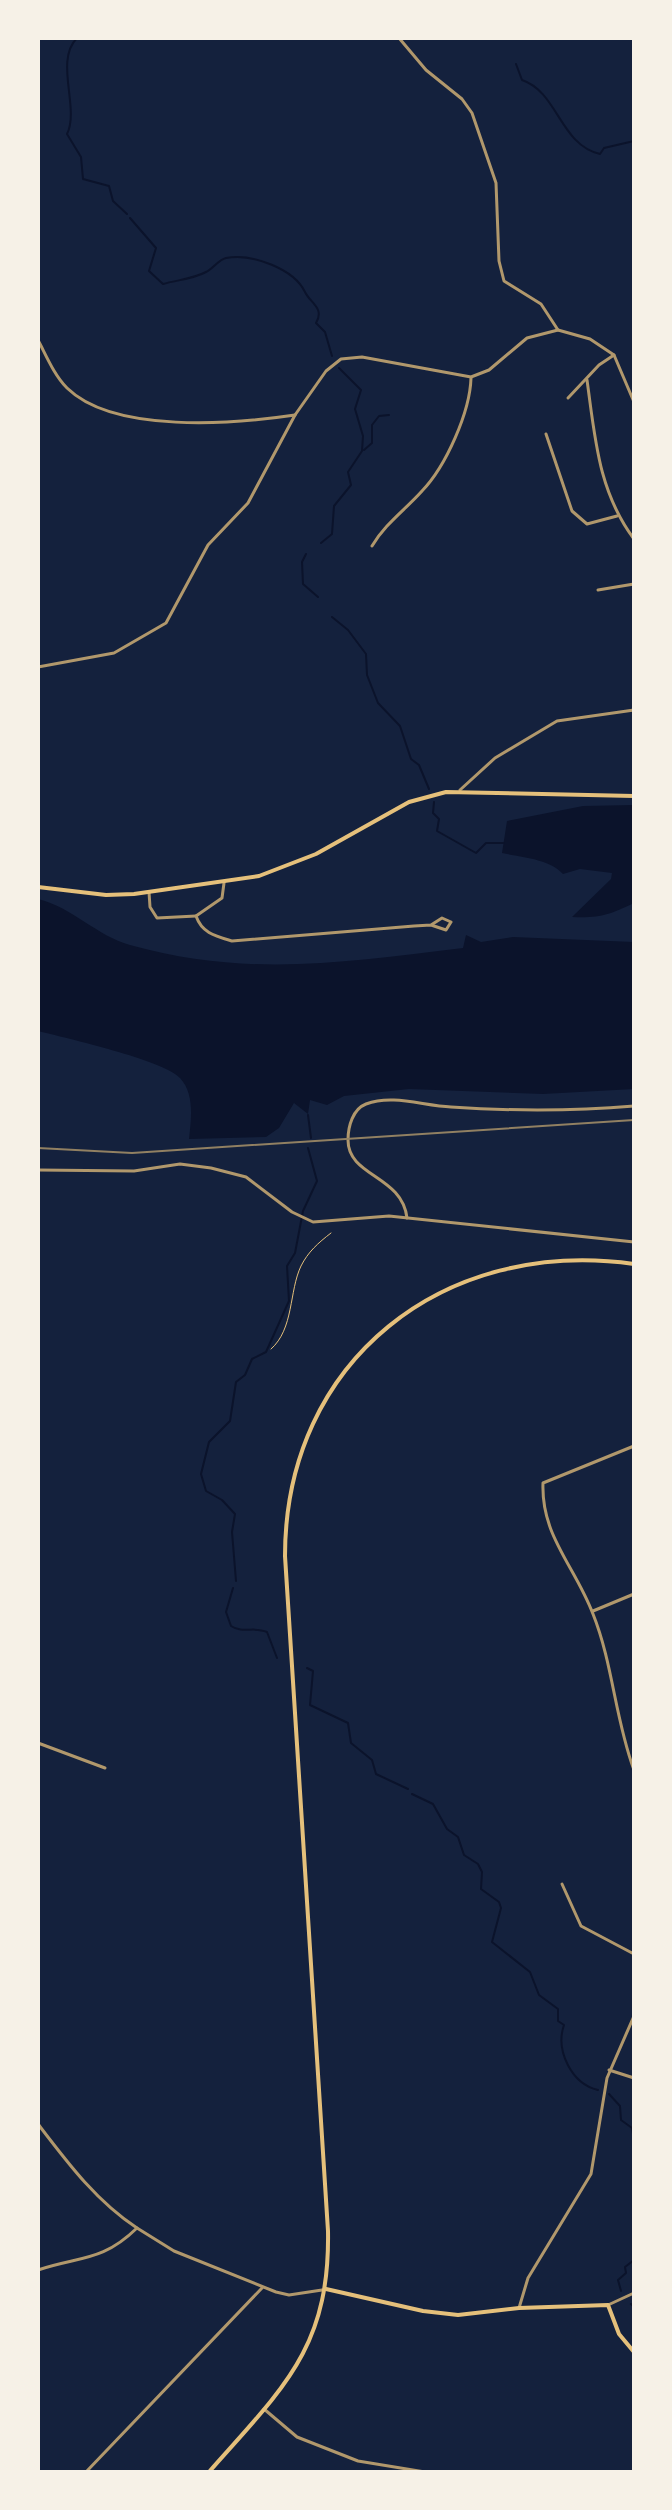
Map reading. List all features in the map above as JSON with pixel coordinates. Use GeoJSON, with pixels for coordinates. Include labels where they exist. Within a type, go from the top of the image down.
{"type":"FeatureCollection","features":[{"type":"Feature","properties":{"kind":"main road"},"geometry":{"type":"LineString","coordinates":[[38,887],[106,895],[224,883],[284,868],[409,802],[460,790],[634,796]]}},
{"type":"Feature","properties":{"kind":"main road"},"geometry":{"type":"LineString","coordinates":[[209,2472],[264,2409],[309,2347],[326,2289],[328,2231],[285,1556],[286,1518],[294,1476],[315,1420],[349,1368],[384,1330],[421,1303],[472,1276],[530,1262],[591,1258],[634,1264]]}},
{"type":"Feature","properties":{"kind":"main road"},"geometry":{"type":"LineString","coordinates":[[326,2289],[439,2314],[608,2305],[619,2334],[634,2352]]}},
{"type":"Feature","properties":{"kind":"street"},"geometry":{"type":"LineString","coordinates":[[399,38],[426,70],[462,99],[472,113],[496,183],[499,261],[504,281],[541,304],[558,330]]}},
{"type":"Feature","properties":{"kind":"street"},"geometry":{"type":"LineString","coordinates":[[38,667],[114,653],[166,623],[208,545],[248,503],[295,415],[326,371],[345,358],[356,356],[471,377],[489,370],[527,338],[558,330],[590,339],[614,355],[634,402]]}},
{"type":"Feature","properties":{"kind":"street"},"geometry":{"type":"LineString","coordinates":[[38,340],[64,385],[90,403],[113,410],[170,424],[295,415]]}},
{"type":"Feature","properties":{"kind":"street"},"geometry":{"type":"LineString","coordinates":[[568,398],[599,365],[614,355]]}},
{"type":"Feature","properties":{"kind":"street"},"geometry":{"type":"LineString","coordinates":[[372,546],[381,532],[429,483],[466,413],[471,377]]}},
{"type":"Feature","properties":{"kind":"street"},"geometry":{"type":"LineString","coordinates":[[587,380],[601,479],[617,516],[634,539]]}},
{"type":"Feature","properties":{"kind":"street"},"geometry":{"type":"LineString","coordinates":[[546,434],[572,511],[587,524],[617,516]]}},
{"type":"Feature","properties":{"kind":"street"},"geometry":{"type":"LineString","coordinates":[[598,590],[634,584]]}},
{"type":"Feature","properties":{"kind":"street"},"geometry":{"type":"LineString","coordinates":[[460,790],[495,758],[557,721],[634,710]]}},
{"type":"Feature","properties":{"kind":"street"},"geometry":{"type":"LineString","coordinates":[[149,892],[150,907],[157,918],[175,920],[196,916],[222,898],[224,883]]}},
{"type":"Feature","properties":{"kind":"street"},"geometry":{"type":"LineString","coordinates":[[196,916],[199,926],[212,935],[232,941],[431,925],[446,930],[451,922],[442,918],[431,925]]}},
{"type":"Feature","properties":{"kind":"street"},"geometry":{"type":"LineString","coordinates":[[407,1218],[403,1200],[393,1187],[361,1168],[350,1153],[348,1139],[353,1114],[362,1105],[378,1100],[452,1107],[634,1106]]}},
{"type":"Feature","properties":{"kind":"street"},"geometry":{"type":"LineString","coordinates":[[38,1170],[134,1171],[180,1164],[246,1177],[303,1218],[319,1222],[366,1217],[407,1218],[634,1242]]}},
{"type":"Feature","properties":{"kind":"street"},"geometry":{"type":"LineString","coordinates":[[634,1446],[543,1483],[542,1509],[592,1612],[634,1770]]}},
{"type":"Feature","properties":{"kind":"street"},"geometry":{"type":"LineString","coordinates":[[592,1612],[634,1594]]}},
{"type":"Feature","properties":{"kind":"street"},"geometry":{"type":"LineString","coordinates":[[38,1743],[105,1768]]}},
{"type":"Feature","properties":{"kind":"street"},"geometry":{"type":"LineString","coordinates":[[562,1884],[581,1926],[634,1954]]}},
{"type":"Feature","properties":{"kind":"street"},"geometry":{"type":"LineString","coordinates":[[519,2308],[528,2278],[591,2174],[609,2070],[634,2016]]}},
{"type":"Feature","properties":{"kind":"street"},"geometry":{"type":"LineString","coordinates":[[609,2070],[634,2078]]}},
{"type":"Feature","properties":{"kind":"street"},"geometry":{"type":"LineString","coordinates":[[38,2124],[73,2170],[106,2204],[174,2251],[228,2270],[262,2288],[289,2295],[314,2294],[326,2289]]}},
{"type":"Feature","properties":{"kind":"street"},"geometry":{"type":"LineString","coordinates":[[38,2270],[96,2257],[116,2247],[137,2228]]}},
{"type":"Feature","properties":{"kind":"street"},"geometry":{"type":"LineString","coordinates":[[86,2472],[262,2288]]}},
{"type":"Feature","properties":{"kind":"street"},"geometry":{"type":"LineString","coordinates":[[608,2305],[634,2293]]}},
{"type":"Feature","properties":{"kind":"street"},"geometry":{"type":"LineString","coordinates":[[264,2409],[297,2437],[358,2461],[425,2472]]}},
{"type":"Feature","properties":{"kind":"path"},"geometry":{"type":"LineString","coordinates":[[271,1349],[281,1336],[301,1266],[313,1247],[331,1233]]}},
{"type":"Feature","properties":{"kind":"water"},"geometry":{"type":"Polygon","coordinates":[[[634,805],[634,903],[611,913],[572,917],[611,879],[612,873],[580,869],[563,874],[543,862],[502,853],[507,821],[583,806],[634,805]]]}},
{"type":"Feature","properties":{"kind":"water"},"geometry":{"type":"Polygon","coordinates":[[[38,899],[62,908],[106,935],[130,945],[174,955],[256,964],[337,962],[463,948],[466,935],[481,942],[513,937],[634,942],[634,1089],[543,1094],[409,1089],[344,1096],[327,1105],[310,1100],[308,1114],[294,1103],[279,1128],[266,1137],[189,1139],[190,1099],[180,1078],[135,1057],[38,1031],[38,899]]]}},
{"type":"Feature","properties":{"kind":"waterway"},"geometry":{"type":"LineString","coordinates":[[77,38],[70,48],[68,59],[71,111],[67,134],[81,157],[83,179],[109,186],[113,201],[127,214]]}},
{"type":"Feature","properties":{"kind":"waterway"},"geometry":{"type":"LineString","coordinates":[[516,64],[522,80],[544,95],[567,130],[587,149],[600,154],[604,148],[634,141]]}},
{"type":"Feature","properties":{"kind":"waterway"},"geometry":{"type":"LineString","coordinates":[[130,218],[156,248],[149,271],[163,284],[201,274],[223,259],[236,257],[260,260],[292,276],[318,310],[316,323],[325,332],[332,356]]}},
{"type":"Feature","properties":{"kind":"waterway"},"geometry":{"type":"LineString","coordinates":[[321,543],[332,534],[334,506],[351,485],[348,472],[362,451],[363,436],[355,409],[361,390],[339,368]]}},
{"type":"Feature","properties":{"kind":"waterway"},"geometry":{"type":"LineString","coordinates":[[364,450],[372,443],[372,425],[379,416],[389,415]]}},
{"type":"Feature","properties":{"kind":"waterway"},"geometry":{"type":"LineString","coordinates":[[306,554],[302,562],[303,584],[318,597]]}},
{"type":"Feature","properties":{"kind":"waterway"},"geometry":{"type":"LineString","coordinates":[[332,617],[348,630],[366,654],[367,675],[378,703],[400,726],[411,759],[419,765],[429,789]]}},
{"type":"Feature","properties":{"kind":"waterway"},"geometry":{"type":"LineString","coordinates":[[434,802],[433,813],[439,819],[437,831],[476,853],[486,843],[504,843]]}},
{"type":"Feature","properties":{"kind":"waterway"},"geometry":{"type":"LineString","coordinates":[[308,1115],[311,1138]]}},
{"type":"Feature","properties":{"kind":"waterway"},"geometry":{"type":"LineString","coordinates":[[236,1581],[232,1532],[235,1514],[222,1500],[206,1491],[201,1474],[209,1442],[230,1421],[236,1382],[245,1375],[252,1359],[266,1352],[289,1301],[287,1266],[295,1253],[303,1211],[317,1181],[308,1148]]}},
{"type":"Feature","properties":{"kind":"waterway"},"geometry":{"type":"LineString","coordinates":[[233,1588],[226,1612],[231,1626],[267,1632],[277,1658]]}},
{"type":"Feature","properties":{"kind":"waterway"},"geometry":{"type":"LineString","coordinates":[[307,1668],[313,1671],[310,1705],[348,1723],[351,1743],[372,1760],[376,1774],[408,1789]]}},
{"type":"Feature","properties":{"kind":"waterway"},"geometry":{"type":"LineString","coordinates":[[412,1794],[433,1804],[447,1829],[458,1837],[464,1855],[478,1864],[482,1872],[481,1889],[499,1902],[501,1908],[492,1942],[530,1972],[539,1995],[558,2009],[558,2021],[564,2025],[562,2045],[568,2065],[580,2081],[598,2090]]}},
{"type":"Feature","properties":{"kind":"waterway"},"geometry":{"type":"LineString","coordinates":[[609,2094],[620,2106],[621,2120],[632,2128],[634,2140]]}},
{"type":"Feature","properties":{"kind":"waterway"},"geometry":{"type":"LineString","coordinates":[[621,2291],[618,2280],[626,2273],[625,2267],[634,2260]]}},
{"type":"Feature","properties":{"kind":"waterway"},"geometry":{"type":"LineString","coordinates":[[631,2304],[634,2307]]}},
{"type":"Feature","properties":{"kind":"waterway"},"geometry":{"type":"LineString","coordinates":[[634,2381],[634,2396]]}},
{"type":"Feature","properties":{"kind":"railway"},"geometry":{"type":"LineString","coordinates":[[38,1148],[132,1153],[634,1120]]}}]}
